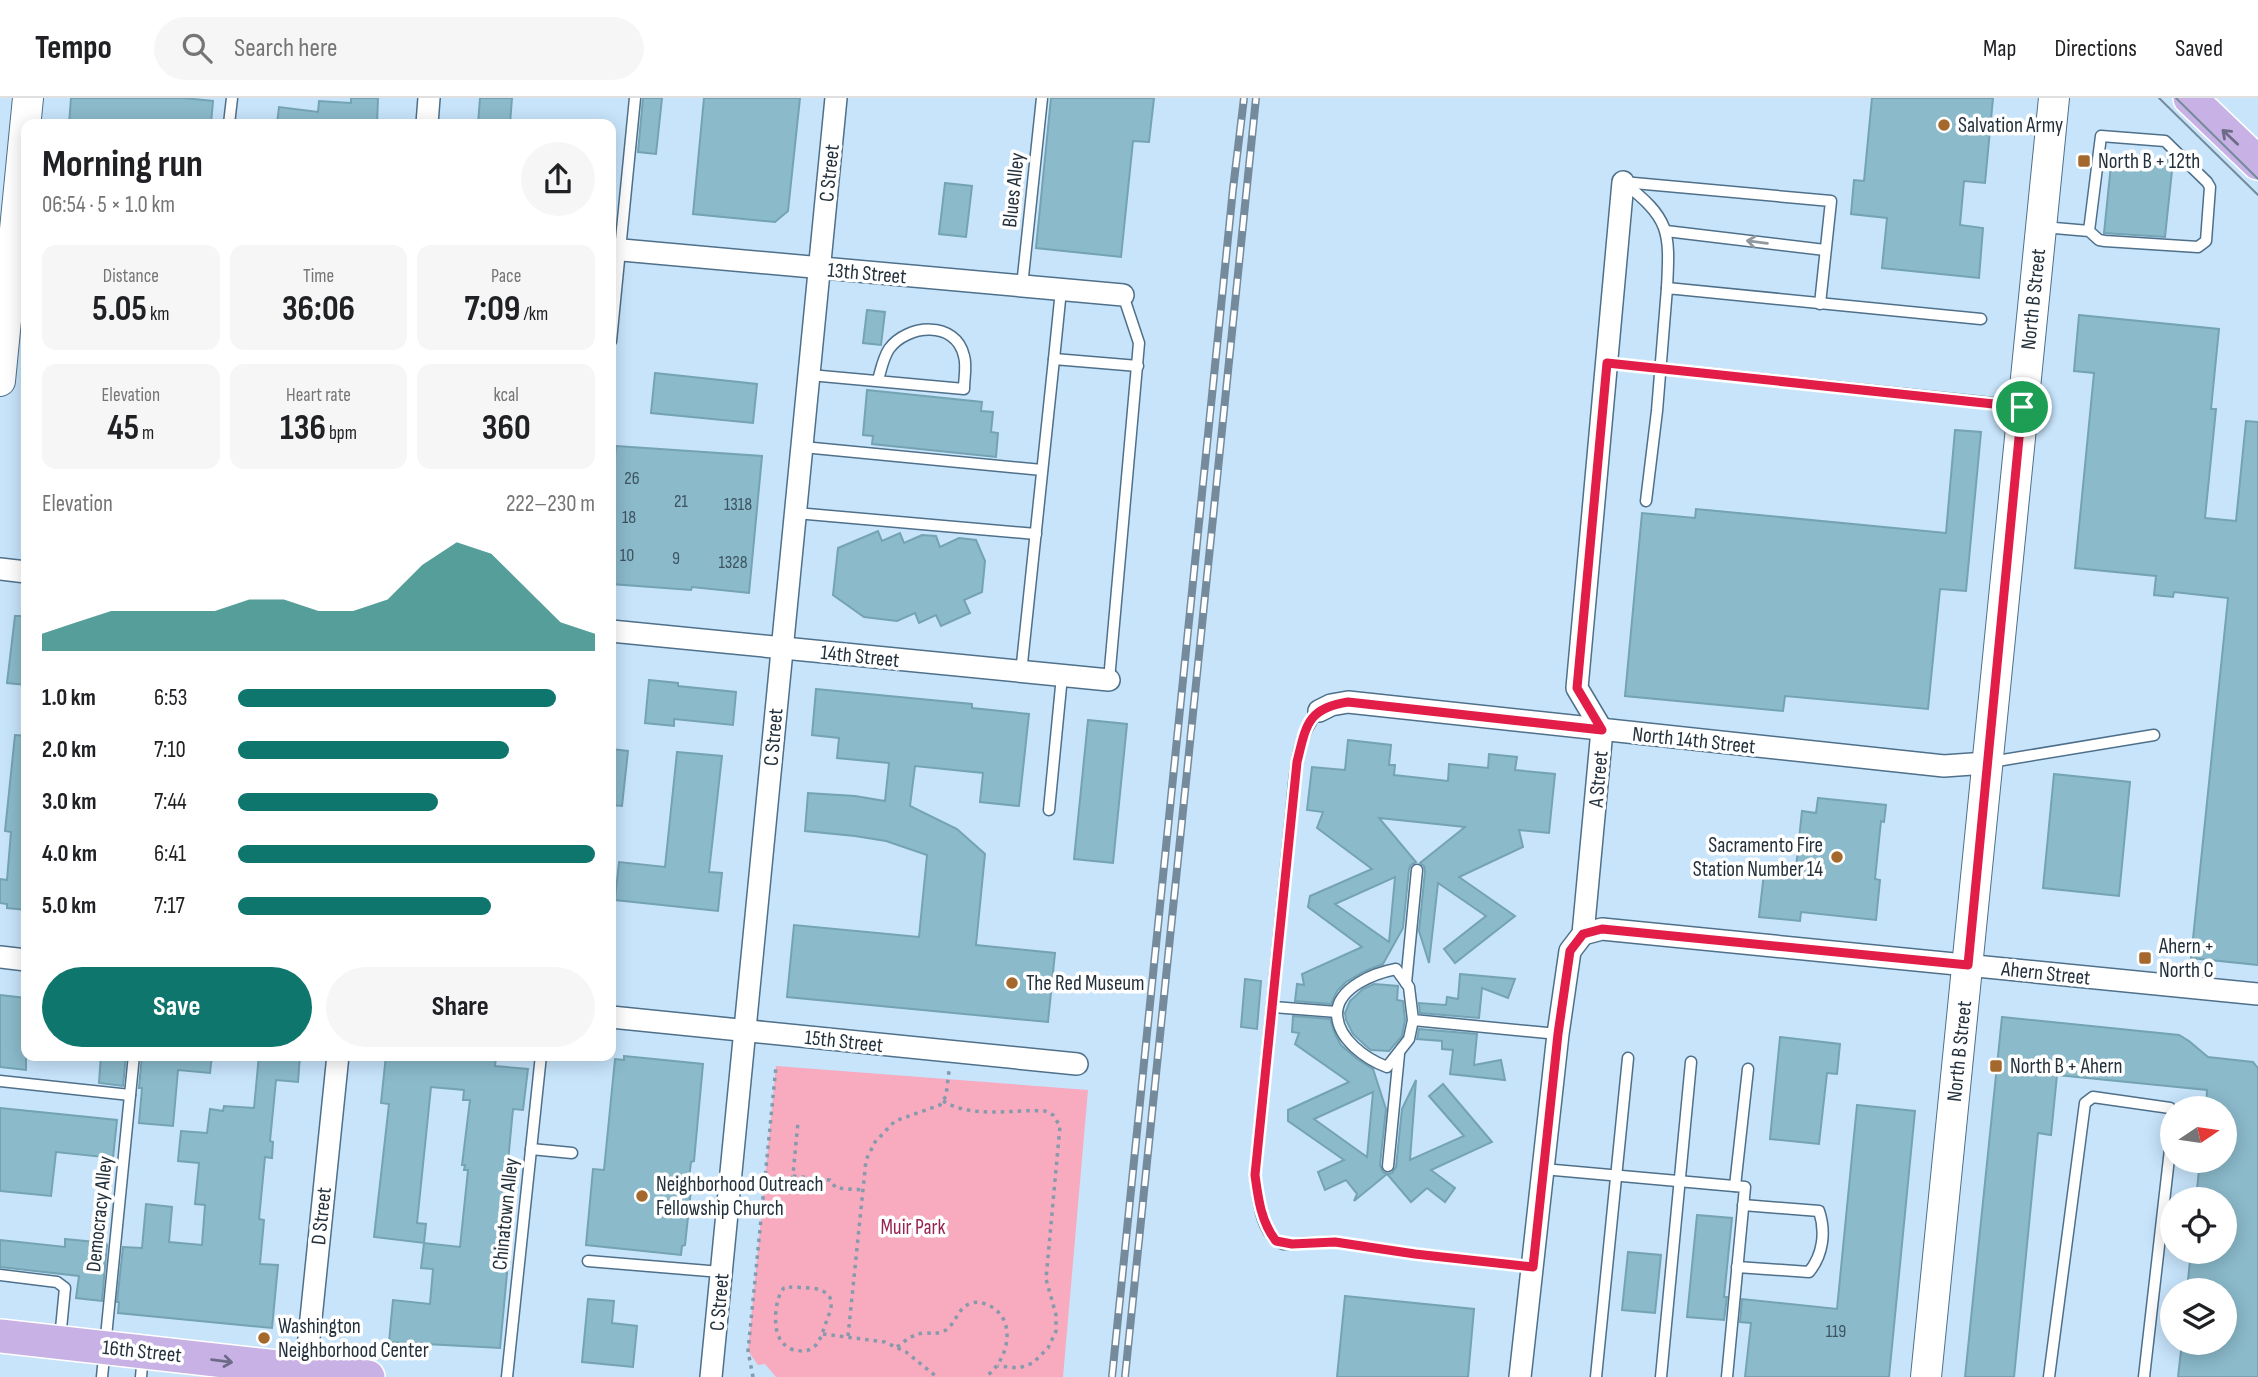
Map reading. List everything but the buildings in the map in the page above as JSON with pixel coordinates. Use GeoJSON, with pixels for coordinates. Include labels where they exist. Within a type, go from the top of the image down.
{"type":"FeatureCollection","features":[{"type":"Feature","properties":{"kind":"main road"},"geometry":{"type":"LineString","coordinates":[[2190,98],[2258,163]]}},
{"type":"Feature","properties":{"kind":"main road","name":"16th Street"},"geometry":{"type":"LineString","coordinates":[[0,1336],[60,1342],[104,1362],[368,1377]]}},
{"type":"Feature","properties":{"kind":"street"},"geometry":{"type":"LineString","coordinates":[[25,119],[28,98]]}},
{"type":"Feature","properties":{"kind":"street"},"geometry":{"type":"LineString","coordinates":[[427,119],[429,98]]}},
{"type":"Feature","properties":{"kind":"street","name":"C Street"},"geometry":{"type":"LineString","coordinates":[[712,1377],[836,98]]}},
{"type":"Feature","properties":{"kind":"street","name":"North B Street"},"geometry":{"type":"LineString","coordinates":[[1926,1377],[2054,98]]}},
{"type":"Feature","properties":{"kind":"street"},"geometry":{"type":"LineString","coordinates":[[0,381],[15,187],[21,146]]}},
{"type":"Feature","properties":{"kind":"street","name":"A Street"},"geometry":{"type":"LineString","coordinates":[[1521,1377],[1558,1034],[1570,951],[1583,934],[1602,730],[1577,688],[1623,182]]}},
{"type":"Feature","properties":{"kind":"street","name":"13th Street"},"geometry":{"type":"LineString","coordinates":[[616,250],[1123,295]]}},
{"type":"Feature","properties":{"kind":"street"},"geometry":{"type":"LineString","coordinates":[[0,569],[21,571]]}},
{"type":"Feature","properties":{"kind":"street","name":"14th Street"},"geometry":{"type":"LineString","coordinates":[[616,631],[1109,680]]}},
{"type":"Feature","properties":{"kind":"street","name":"North 14th Street"},"geometry":{"type":"LineString","coordinates":[[1319,711],[1331,705],[1348,702],[1944,766],[1986,763]]}},
{"type":"Feature","properties":{"kind":"street","name":"Ahern Street"},"geometry":{"type":"LineString","coordinates":[[1583,934],[1602,929],[2258,994]]}},
{"type":"Feature","properties":{"kind":"street"},"geometry":{"type":"LineString","coordinates":[[0,957],[21,959]]}},
{"type":"Feature","properties":{"kind":"street","name":"15th Street"},"geometry":{"type":"LineString","coordinates":[[616,1017],[1077,1064]]}},
{"type":"Feature","properties":{"kind":"street","name":"D Street"},"geometry":{"type":"LineString","coordinates":[[305,1374],[337,1061]]}},
{"type":"Feature","properties":{"kind":"lane"},"geometry":{"type":"LineString","coordinates":[[230,119],[232,98]]}},
{"type":"Feature","properties":{"kind":"lane"},"geometry":{"type":"LineString","coordinates":[[616,242],[635,98]]}},
{"type":"Feature","properties":{"kind":"lane","name":"Blues Alley"},"geometry":{"type":"LineString","coordinates":[[1022,286],[1042,98]]}},
{"type":"Feature","properties":{"kind":"lane"},"geometry":{"type":"LineString","coordinates":[[2040,227],[2089,231],[2099,240],[2105,241],[2198,247],[2206,241],[2210,187],[2165,141],[2101,136],[2089,231]]}},
{"type":"Feature","properties":{"kind":"lane"},"geometry":{"type":"LineString","coordinates":[[1623,182],[1651,205],[1666,231],[1669,245],[1646,501]]}},
{"type":"Feature","properties":{"kind":"lane"},"geometry":{"type":"LineString","coordinates":[[1623,182],[1831,201],[1820,304]]}},
{"type":"Feature","properties":{"kind":"lane"},"geometry":{"type":"LineString","coordinates":[[1666,231],[1825,250]]}},
{"type":"Feature","properties":{"kind":"lane"},"geometry":{"type":"LineString","coordinates":[[1667,288],[1981,319]]}},
{"type":"Feature","properties":{"kind":"lane"},"geometry":{"type":"LineString","coordinates":[[1021,673],[1061,290]]}},
{"type":"Feature","properties":{"kind":"lane"},"geometry":{"type":"LineString","coordinates":[[1109,680],[1139,343],[1123,295]]}},
{"type":"Feature","properties":{"kind":"lane"},"geometry":{"type":"LineString","coordinates":[[810,375],[964,389],[964,355],[958,343],[943,332],[933,330],[909,333],[889,349],[878,380]]}},
{"type":"Feature","properties":{"kind":"lane"},"geometry":{"type":"LineString","coordinates":[[1054,359],[1138,366]]}},
{"type":"Feature","properties":{"kind":"lane"},"geometry":{"type":"LineString","coordinates":[[1607,363],[2022,407]]}},
{"type":"Feature","properties":{"kind":"lane"},"geometry":{"type":"LineString","coordinates":[[803,447],[1042,470]]}},
{"type":"Feature","properties":{"kind":"lane"},"geometry":{"type":"LineString","coordinates":[[796,513],[1036,534]]}},
{"type":"Feature","properties":{"kind":"lane"},"geometry":{"type":"LineString","coordinates":[[1049,810],[1062,676]]}},
{"type":"Feature","properties":{"kind":"lane"},"geometry":{"type":"LineString","coordinates":[[1319,711],[1310,720],[1297,762],[1255,1175],[1265,1222],[1276,1241],[1292,1244],[1335,1242],[1533,1267]]}},
{"type":"Feature","properties":{"kind":"lane"},"geometry":{"type":"LineString","coordinates":[[1986,763],[2154,734]]}},
{"type":"Feature","properties":{"kind":"lane"},"geometry":{"type":"LineString","coordinates":[[1406,983],[1417,870]]}},
{"type":"Feature","properties":{"kind":"lane"},"geometry":{"type":"LineString","coordinates":[[1396,969],[1406,983],[1412,1000],[1413,1020],[1409,1039],[1387,1067],[1370,1059],[1352,1044],[1345,1035],[1337,1012],[1356,984],[1375,974],[1396,969]]}},
{"type":"Feature","properties":{"kind":"lane"},"geometry":{"type":"LineString","coordinates":[[1273,1007],[1337,1012]]}},
{"type":"Feature","properties":{"kind":"lane"},"geometry":{"type":"LineString","coordinates":[[1413,1020],[1558,1034]]}},
{"type":"Feature","properties":{"kind":"lane"},"geometry":{"type":"LineString","coordinates":[[1388,1166],[1399,1054]]}},
{"type":"Feature","properties":{"kind":"lane"},"geometry":{"type":"LineString","coordinates":[[1596,1377],[1628,1058]]}},
{"type":"Feature","properties":{"kind":"lane","name":"Democracy Alley"},"geometry":{"type":"LineString","coordinates":[[104,1362],[133,1061]]}},
{"type":"Feature","properties":{"kind":"lane","name":"Chinatown Alley"},"geometry":{"type":"LineString","coordinates":[[507,1377],[540,1061]]}},
{"type":"Feature","properties":{"kind":"lane"},"geometry":{"type":"LineString","coordinates":[[1661,1377],[1691,1062]]}},
{"type":"Feature","properties":{"kind":"lane"},"geometry":{"type":"LineString","coordinates":[[1735,1186],[1748,1069]]}},
{"type":"Feature","properties":{"kind":"lane"},"geometry":{"type":"LineString","coordinates":[[0,1081],[130,1094]]}},
{"type":"Feature","properties":{"kind":"lane"},"geometry":{"type":"LineString","coordinates":[[2049,1377],[2085,1103],[2093,1097],[2160,1107]]}},
{"type":"Feature","properties":{"kind":"lane"},"geometry":{"type":"LineString","coordinates":[[531,1149],[572,1153]]}},
{"type":"Feature","properties":{"kind":"lane"},"geometry":{"type":"LineString","coordinates":[[1543,1169],[1745,1187],[1727,1377]]}},
{"type":"Feature","properties":{"kind":"lane"},"geometry":{"type":"LineString","coordinates":[[2144,1377],[2167,1173]]}},
{"type":"Feature","properties":{"kind":"lane"},"geometry":{"type":"LineString","coordinates":[[1737,1267],[1809,1272],[1818,1260],[1824,1225],[1819,1211],[1743,1205]]}},
{"type":"Feature","properties":{"kind":"lane"},"geometry":{"type":"LineString","coordinates":[[588,1261],[721,1272]]}},
{"type":"Feature","properties":{"kind":"lane"},"geometry":{"type":"LineString","coordinates":[[0,1275],[62,1284],[65,1288],[60,1342]]}},
{"type":"Feature","properties":{"kind":"path"},"geometry":{"type":"LineString","coordinates":[[848,1336],[866,1160],[881,1133],[904,1116],[936,1108],[943,1101],[952,1052]]}},
{"type":"Feature","properties":{"kind":"path"},"geometry":{"type":"LineString","coordinates":[[753,1377],[748,1351],[776,1066]]}},
{"type":"Feature","properties":{"kind":"path"},"geometry":{"type":"LineString","coordinates":[[943,1101],[955,1107],[984,1111],[1045,1111],[1053,1115],[1060,1126],[1046,1279],[1057,1322],[1056,1331],[1048,1348],[1033,1363],[1019,1368],[998,1366]]}},
{"type":"Feature","properties":{"kind":"path"},"geometry":{"type":"LineString","coordinates":[[764,1182],[792,1185],[798,1122]]}},
{"type":"Feature","properties":{"kind":"path"},"geometry":{"type":"LineString","coordinates":[[793,1176],[830,1180],[835,1188],[863,1190]]}},
{"type":"Feature","properties":{"kind":"path"},"geometry":{"type":"LineString","coordinates":[[789,1287],[827,1294],[831,1299],[831,1307],[823,1334],[816,1346],[807,1350],[796,1351],[785,1346],[777,1329],[781,1290],[789,1287]]}},
{"type":"Feature","properties":{"kind":"path"},"geometry":{"type":"LineString","coordinates":[[897,1347],[917,1333],[944,1331],[953,1323],[959,1311],[978,1302],[995,1308],[1003,1317],[1007,1328],[1005,1352],[998,1366],[985,1377]]}},
{"type":"Feature","properties":{"kind":"path"},"geometry":{"type":"LineString","coordinates":[[823,1334],[876,1340],[897,1347],[937,1377]]}},
{"type":"Feature","properties":{"kind":"green space","name":"Muir Park"},"geometry":{"type":"Polygon","coordinates":[[[776,1066],[1088,1090],[1063,1377],[776,1377],[765,1364],[758,1365],[748,1351],[776,1066]]]}},
{"type":"Feature","properties":{"kind":"tram line"},"geometry":{"type":"LineString","coordinates":[[2159,98],[2258,195]]}},
{"type":"Feature","properties":{"kind":"tram line"},"geometry":{"type":"LineString","coordinates":[[2176,98],[2258,179]]}},
{"type":"Feature","properties":{"kind":"railway"},"geometry":{"type":"LineString","coordinates":[[1112,1377],[1244,98]]}},
{"type":"Feature","properties":{"kind":"railway"},"geometry":{"type":"LineString","coordinates":[[1125,1377],[1256,98]]}},
{"type":"Feature","properties":{"kind":"place","name":"Salvation Army"},"geometry":{"type":"Point","coordinates":[1944,125]}},
{"type":"Feature","properties":{"kind":"place","name":"North B + 12th"},"geometry":{"type":"Point","coordinates":[2084,161]}},
{"type":"Feature","properties":{"kind":"place","name":"Sacramento Fire Station Number 14"},"geometry":{"type":"Point","coordinates":[1837,857]}},
{"type":"Feature","properties":{"kind":"place","name":"Ahern + North C"},"geometry":{"type":"Point","coordinates":[2145,958]}},
{"type":"Feature","properties":{"kind":"place","name":"The Red Museum"},"geometry":{"type":"Point","coordinates":[1012,983]}},
{"type":"Feature","properties":{"kind":"place","name":"North B + Ahern"},"geometry":{"type":"Point","coordinates":[1996,1066]}},
{"type":"Feature","properties":{"kind":"place","name":"Neighborhood Outreach Fellowship Church"},"geometry":{"type":"Point","coordinates":[642,1196]}},
{"type":"Feature","properties":{"kind":"place","name":"Washington Neighborhood Center"},"geometry":{"type":"Point","coordinates":[264,1338]}},
{"type":"Feature","properties":{"kind":"route"},"geometry":{"type":"LineString","coordinates":[[1607,363],[2022,407],[1968,965],[1602,929],[1583,934],[1570,951],[1558,1034],[1533,1267],[1415,1254],[1366,1245],[1335,1242],[1283,1244],[1276,1241],[1265,1222],[1255,1175],[1297,762],[1304,734],[1310,720],[1319,711],[1331,705],[1348,702],[1602,730],[1577,688],[1607,363]]}}]}
